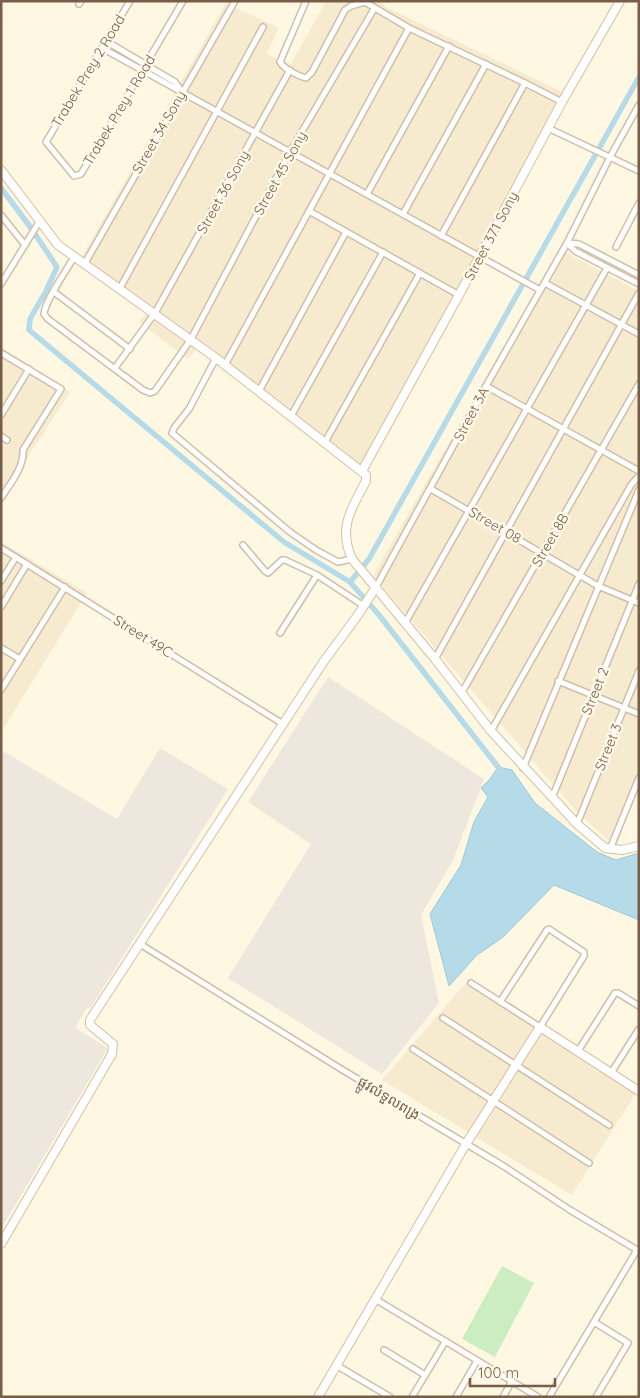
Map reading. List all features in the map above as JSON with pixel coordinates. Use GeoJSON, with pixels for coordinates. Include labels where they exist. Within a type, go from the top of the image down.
{"type":"FeatureCollection","features":[{"type":"Feature","properties":{"kind":"street","name":"Trabek Prey 2 Road"},"geometry":{"type":"LineString","coordinates":[[46,142],[130,1]]}},
{"type":"Feature","properties":{"kind":"street","name":"Trabek Prey 1 Road"},"geometry":{"type":"LineString","coordinates":[[46,142],[74,176],[80,174],[183,1]]}},
{"type":"Feature","properties":{"kind":"street","name":"Street 34 Sony"},"geometry":{"type":"LineString","coordinates":[[84,263],[235,1]]}},
{"type":"Feature","properties":{"kind":"street"},"geometry":{"type":"LineString","coordinates":[[306,1],[280,62],[303,77],[309,77],[345,10],[365,2],[409,28],[562,102]]}},
{"type":"Feature","properties":{"kind":"street","name":"Street 371 Sony"},"geometry":{"type":"LineString","coordinates":[[362,471],[480,257],[562,102],[620,1]]}},
{"type":"Feature","properties":{"kind":"street","name":"Street 45 Sony"},"geometry":{"type":"LineString","coordinates":[[115,368],[143,390],[150,393],[155,392],[191,339],[290,152],[374,9]]}},
{"type":"Feature","properties":{"kind":"street"},"geometry":{"type":"LineString","coordinates":[[120,288],[264,27]]}},
{"type":"Feature","properties":{"kind":"street"},"geometry":{"type":"LineString","coordinates":[[225,365],[409,28]]}},
{"type":"Feature","properties":{"kind":"street"},"geometry":{"type":"LineString","coordinates":[[106,41],[175,82],[182,92]]}},
{"type":"Feature","properties":{"kind":"street"},"geometry":{"type":"LineString","coordinates":[[367,194],[449,46]]}},
{"type":"Feature","properties":{"kind":"street"},"geometry":{"type":"LineString","coordinates":[[102,48],[540,290]]}},
{"type":"Feature","properties":{"kind":"street"},"geometry":{"type":"LineString","coordinates":[[403,214],[486,64]]}},
{"type":"Feature","properties":{"kind":"street","name":"Street 36 Sony"},"geometry":{"type":"LineString","coordinates":[[115,368],[155,313],[290,70]]}},
{"type":"Feature","properties":{"kind":"street"},"geometry":{"type":"LineString","coordinates":[[441,236],[525,83]]}},
{"type":"Feature","properties":{"kind":"street","name":"Street 3A"},"geometry":{"type":"LineString","coordinates":[[376,587],[567,243],[610,157],[639,105]]}},
{"type":"Feature","properties":{"kind":"street"},"geometry":{"type":"LineString","coordinates":[[548,128],[639,171]]}},
{"type":"Feature","properties":{"kind":"street"},"geometry":{"type":"LineString","coordinates":[[1,170],[38,224],[58,245],[191,339],[366,475],[366,481],[346,523],[347,548],[352,559],[435,659],[461,695],[491,731],[523,768],[577,824],[602,846],[610,849],[622,850],[639,846]]}},
{"type":"Feature","properties":{"kind":"street"},"geometry":{"type":"LineString","coordinates":[[616,247],[639,203]]}},
{"type":"Feature","properties":{"kind":"street"},"geometry":{"type":"LineString","coordinates":[[309,211],[459,295]]}},
{"type":"Feature","properties":{"kind":"street"},"geometry":{"type":"LineString","coordinates":[[1,215],[26,243]]}},
{"type":"Feature","properties":{"kind":"street"},"geometry":{"type":"LineString","coordinates":[[1,284],[38,224]]}},
{"type":"Feature","properties":{"kind":"street"},"geometry":{"type":"LineString","coordinates":[[259,391],[346,232]]}},
{"type":"Feature","properties":{"kind":"street"},"geometry":{"type":"LineString","coordinates":[[567,243],[579,244],[639,275]]}},
{"type":"Feature","properties":{"kind":"street"},"geometry":{"type":"LineString","coordinates":[[567,243],[575,251],[639,284]]}},
{"type":"Feature","properties":{"kind":"street"},"geometry":{"type":"LineString","coordinates":[[291,416],[383,252]]}},
{"type":"Feature","properties":{"kind":"street"},"geometry":{"type":"LineString","coordinates":[[74,257],[44,310],[44,314],[48,319],[115,368]]}},
{"type":"Feature","properties":{"kind":"street"},"geometry":{"type":"LineString","coordinates":[[405,623],[586,305],[616,263]]}},
{"type":"Feature","properties":{"kind":"street"},"geometry":{"type":"LineString","coordinates":[[325,442],[420,272]]}},
{"type":"Feature","properties":{"kind":"street"},"geometry":{"type":"LineString","coordinates":[[545,283],[639,334]]}},
{"type":"Feature","properties":{"kind":"street"},"geometry":{"type":"LineString","coordinates":[[54,292],[130,349]]}},
{"type":"Feature","properties":{"kind":"street"},"geometry":{"type":"LineString","coordinates":[[435,659],[639,294]]}},
{"type":"Feature","properties":{"kind":"street"},"geometry":{"type":"LineString","coordinates":[[1,353],[61,389],[23,450],[23,461],[1,498]]}},
{"type":"Feature","properties":{"kind":"street"},"geometry":{"type":"LineString","coordinates":[[216,358],[189,410],[172,433],[296,536],[338,562],[352,559]]}},
{"type":"Feature","properties":{"kind":"street"},"geometry":{"type":"LineString","coordinates":[[1,415],[29,369]]}},
{"type":"Feature","properties":{"kind":"street","name":"Street 8B"},"geometry":{"type":"LineString","coordinates":[[461,695],[639,384]]}},
{"type":"Feature","properties":{"kind":"street"},"geometry":{"type":"LineString","coordinates":[[486,386],[639,471]]}},
{"type":"Feature","properties":{"kind":"street"},"geometry":{"type":"LineString","coordinates":[[1,436],[7,440]]}},
{"type":"Feature","properties":{"kind":"street"},"geometry":{"type":"LineString","coordinates":[[491,731],[631,485],[639,476]]}},
{"type":"Feature","properties":{"kind":"street","name":"Street 08"},"geometry":{"type":"LineString","coordinates":[[431,488],[598,586],[639,603]]}},
{"type":"Feature","properties":{"kind":"street"},"geometry":{"type":"LineString","coordinates":[[523,768],[639,490]]}},
{"type":"Feature","properties":{"kind":"street"},"geometry":{"type":"LineString","coordinates":[[243,545],[265,572],[268,573],[282,560],[286,560],[366,602]]}},
{"type":"Feature","properties":{"kind":"street","name":"Street 49C"},"geometry":{"type":"LineString","coordinates":[[1,548],[283,724]]}},
{"type":"Feature","properties":{"kind":"street"},"geometry":{"type":"LineString","coordinates":[[1,581],[16,557]]}},
{"type":"Feature","properties":{"kind":"street"},"geometry":{"type":"LineString","coordinates":[[1,607],[27,564]]}},
{"type":"Feature","properties":{"kind":"street"},"geometry":{"type":"LineString","coordinates":[[280,633],[317,575]]}},
{"type":"Feature","properties":{"kind":"street","name":"Street 2"},"geometry":{"type":"LineString","coordinates":[[552,798],[639,584]]}},
{"type":"Feature","properties":{"kind":"street"},"geometry":{"type":"LineString","coordinates":[[1,1244],[111,1058],[113,1044],[90,1025],[90,1022],[324,661],[376,587]]}},
{"type":"Feature","properties":{"kind":"street"},"geometry":{"type":"LineString","coordinates":[[1,690],[65,588]]}},
{"type":"Feature","properties":{"kind":"street"},"geometry":{"type":"LineString","coordinates":[[1,648],[20,659]]}},
{"type":"Feature","properties":{"kind":"street","name":"Street 3"},"geometry":{"type":"LineString","coordinates":[[577,824],[639,671]]}},
{"type":"Feature","properties":{"kind":"street"},"geometry":{"type":"LineString","coordinates":[[558,681],[639,714]]}},
{"type":"Feature","properties":{"kind":"street"},"geometry":{"type":"LineString","coordinates":[[610,849],[639,778]]}},
{"type":"Feature","properties":{"kind":"street"},"geometry":{"type":"LineString","coordinates":[[318,1397],[466,1144],[585,954],[584,952],[550,929],[544,931],[500,1002]]}},
{"type":"Feature","properties":{"kind":"street","name":"ផ្លូវលំទួលពង្រ"},"geometry":{"type":"LineString","coordinates":[[140,944],[341,1069],[505,1167],[570,1210],[638,1251]]}},
{"type":"Feature","properties":{"kind":"street"},"geometry":{"type":"LineString","coordinates":[[471,983],[639,1091]]}},
{"type":"Feature","properties":{"kind":"street"},"geometry":{"type":"LineString","coordinates":[[578,1051],[615,993],[639,1006]]}},
{"type":"Feature","properties":{"kind":"street"},"geometry":{"type":"LineString","coordinates":[[443,1018],[609,1124]]}},
{"type":"Feature","properties":{"kind":"street"},"geometry":{"type":"LineString","coordinates":[[611,1073],[639,1029]]}},
{"type":"Feature","properties":{"kind":"street"},"geometry":{"type":"LineString","coordinates":[[414,1049],[589,1163]]}},
{"type":"Feature","properties":{"kind":"street"},"geometry":{"type":"LineString","coordinates":[[550,1397],[638,1251]]}},
{"type":"Feature","properties":{"kind":"street"},"geometry":{"type":"LineString","coordinates":[[375,1299],[538,1397]]}},
{"type":"Feature","properties":{"kind":"street"},"geometry":{"type":"LineString","coordinates":[[594,1322],[628,1343],[596,1397]]}},
{"type":"Feature","properties":{"kind":"street"},"geometry":{"type":"LineString","coordinates":[[412,1397],[445,1342]]}},
{"type":"Feature","properties":{"kind":"street"},"geometry":{"type":"LineString","coordinates":[[384,1350],[425,1375]]}},
{"type":"Feature","properties":{"kind":"street"},"geometry":{"type":"LineString","coordinates":[[456,1397],[477,1361]]}},
{"type":"Feature","properties":{"kind":"street"},"geometry":{"type":"LineString","coordinates":[[336,1365],[390,1397]]}},
{"type":"Feature","properties":{"kind":"street"},"geometry":{"type":"LineString","coordinates":[[503,1397],[512,1381]]}},
{"type":"Feature","properties":{"kind":"shaded area"},"geometry":{"type":"Polygon","coordinates":[[[326,1],[381,1],[384,6],[564,93],[359,470],[198,347],[188,359],[139,322],[147,313],[78,264],[226,3],[279,28],[266,54],[291,64],[326,1]]]}},
{"type":"Feature","properties":{"kind":"shaded area"},"geometry":{"type":"Polygon","coordinates":[[[559,249],[639,291],[639,784],[616,847],[577,812],[373,576],[559,249]]]}},
{"type":"Feature","properties":{"kind":"shaded area"},"geometry":{"type":"Polygon","coordinates":[[[1,347],[70,392],[31,452],[1,504],[1,347]]]}},
{"type":"Feature","properties":{"kind":"shaded area"},"geometry":{"type":"Polygon","coordinates":[[[1,542],[87,593],[1,732],[1,542]]]}},
{"type":"Feature","properties":{"kind":"shaded area"},"geometry":{"type":"Polygon","coordinates":[[[328,677],[484,779],[453,860],[421,915],[439,1003],[382,1074],[228,978],[311,844],[248,802],[328,677]]]}},
{"type":"Feature","properties":{"kind":"shaded area"},"geometry":{"type":"Polygon","coordinates":[[[160,748],[228,789],[91,1007],[86,1009],[75,1028],[108,1048],[1,1229],[1,750],[117,819],[160,748]]]}},
{"type":"Feature","properties":{"kind":"shaded area"},"geometry":{"type":"Polygon","coordinates":[[[469,979],[639,1088],[572,1195],[382,1080],[469,979]]]}},
{"type":"Feature","properties":{"kind":"green space"},"geometry":{"type":"Polygon","coordinates":[[[502,1266],[534,1283],[495,1357],[462,1339],[502,1266]]]}},
{"type":"Feature","properties":{"kind":"water"},"geometry":{"type":"Polygon","coordinates":[[[498,767],[512,770],[535,803],[597,852],[616,860],[639,853],[639,920],[554,885],[503,937],[477,955],[449,986],[430,914],[461,865],[474,822],[488,797],[481,788],[498,767]]]}},
{"type":"Feature","properties":{"kind":"waterway"},"geometry":{"type":"LineString","coordinates":[[350,582],[369,559],[639,77]]}},
{"type":"Feature","properties":{"kind":"waterway"},"geometry":{"type":"LineString","coordinates":[[1,188],[57,267],[30,319],[29,330],[284,542],[350,582],[379,615],[502,772]]}}]}
